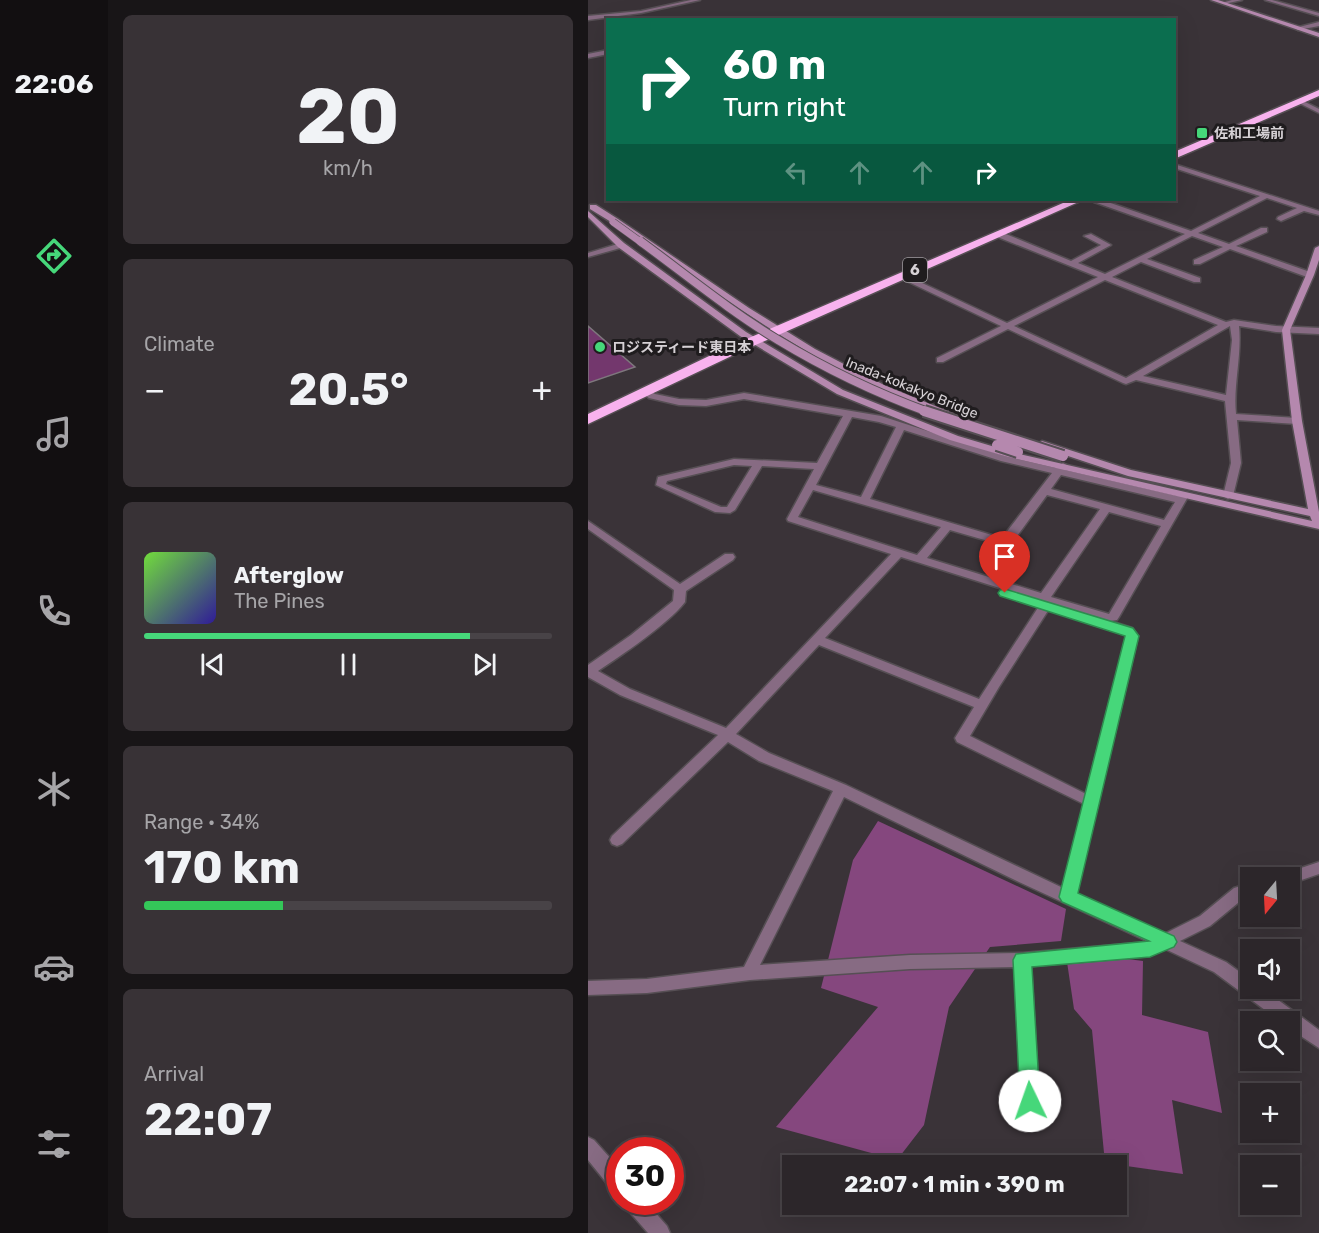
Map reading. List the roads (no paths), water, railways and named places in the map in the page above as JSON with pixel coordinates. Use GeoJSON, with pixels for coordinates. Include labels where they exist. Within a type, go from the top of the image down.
{"type":"FeatureCollection","features":[{"type":"Feature","properties":{"kind":"highway"},"geometry":{"type":"LineString","coordinates":[[1176,148],[1319,87]]}},
{"type":"Feature","properties":{"kind":"highway"},"geometry":{"type":"LineString","coordinates":[[1176,155],[1319,93]]}},
{"type":"Feature","properties":{"kind":"highway","name":"6"},"geometry":{"type":"LineString","coordinates":[[588,409],[1057,201]]}},
{"type":"Feature","properties":{"kind":"highway","name":"6"},"geometry":{"type":"LineString","coordinates":[[772,327],[900,276],[1075,201]]}},
{"type":"Feature","properties":{"kind":"highway","name":"6"},"geometry":{"type":"LineString","coordinates":[[588,420],[748,338]]}},
{"type":"Feature","properties":{"kind":"street"},"geometry":{"type":"LineString","coordinates":[[588,16],[698,0]]}},
{"type":"Feature","properties":{"kind":"street"},"geometry":{"type":"LineString","coordinates":[[1213,0],[1319,35]]}},
{"type":"Feature","properties":{"kind":"street"},"geometry":{"type":"LineString","coordinates":[[1224,3],[1240,0]]}},
{"type":"Feature","properties":{"kind":"street"},"geometry":{"type":"LineString","coordinates":[[1267,0],[1319,15]]}},
{"type":"Feature","properties":{"kind":"street"},"geometry":{"type":"LineString","coordinates":[[625,6],[628,12]]}},
{"type":"Feature","properties":{"kind":"street"},"geometry":{"type":"LineString","coordinates":[[588,16],[616,8]]}},
{"type":"Feature","properties":{"kind":"street"},"geometry":{"type":"LineString","coordinates":[[1298,28],[1319,24]]}},
{"type":"Feature","properties":{"kind":"street"},"geometry":{"type":"LineString","coordinates":[[588,56],[606,52]]}},
{"type":"Feature","properties":{"kind":"street"},"geometry":{"type":"LineString","coordinates":[[1299,101],[1319,111]]}},
{"type":"Feature","properties":{"kind":"street"},"geometry":{"type":"LineString","coordinates":[[1176,167],[1319,213]]}},
{"type":"Feature","properties":{"kind":"street"},"geometry":{"type":"LineString","coordinates":[[940,360],[1268,195]]}},
{"type":"Feature","properties":{"kind":"street"},"geometry":{"type":"LineString","coordinates":[[1100,201],[1310,275]]}},
{"type":"Feature","properties":{"kind":"street"},"geometry":{"type":"LineString","coordinates":[[1281,219],[1304,208]]}},
{"type":"Feature","properties":{"kind":"street"},"geometry":{"type":"LineString","coordinates":[[589,209],[632,230],[772,327],[860,378],[954,416],[1132,474]]}},
{"type":"Feature","properties":{"kind":"street"},"geometry":{"type":"LineString","coordinates":[[589,209],[609,223]]}},
{"type":"Feature","properties":{"kind":"street"},"geometry":{"type":"LineString","coordinates":[[589,209],[621,245],[748,338],[840,392],[964,441],[1012,455],[1132,474],[1318,520]]}},
{"type":"Feature","properties":{"kind":"street","name":"Inada-kokakyo Bridge"},"geometry":{"type":"LineString","coordinates":[[609,223],[768,342],[814,370],[900,409],[1018,452],[1062,464]]}},
{"type":"Feature","properties":{"kind":"street","name":"Inada-kokakyo Bridge"},"geometry":{"type":"LineString","coordinates":[[609,223],[777,339],[849,379],[1062,464]]}},
{"type":"Feature","properties":{"kind":"street"},"geometry":{"type":"LineString","coordinates":[[1197,262],[1264,230]]}},
{"type":"Feature","properties":{"kind":"street"},"geometry":{"type":"LineString","coordinates":[[998,234],[1229,324],[1319,331]]}},
{"type":"Feature","properties":{"kind":"street"},"geometry":{"type":"LineString","coordinates":[[1073,263],[1107,245],[1088,236]]}},
{"type":"Feature","properties":{"kind":"street"},"geometry":{"type":"LineString","coordinates":[[588,255],[621,245]]}},
{"type":"Feature","properties":{"kind":"street"},"geometry":{"type":"LineString","coordinates":[[1318,520],[1297,421],[1286,330],[1319,248]]}},
{"type":"Feature","properties":{"kind":"street"},"geometry":{"type":"LineString","coordinates":[[1141,259],[1197,280]]}},
{"type":"Feature","properties":{"kind":"street"},"geometry":{"type":"LineString","coordinates":[[900,276],[1126,381],[1229,324]]}},
{"type":"Feature","properties":{"kind":"street"},"geometry":{"type":"LineString","coordinates":[[1228,496],[1236,463],[1230,399],[1236,340],[1229,324]]}},
{"type":"Feature","properties":{"kind":"street"},"geometry":{"type":"LineString","coordinates":[[1135,377],[1230,399]]}},
{"type":"Feature","properties":{"kind":"street"},"geometry":{"type":"LineString","coordinates":[[645,390],[652,396],[679,402],[706,403],[744,396],[881,418],[1005,459],[1062,464],[1183,498],[1318,520]]}},
{"type":"Feature","properties":{"kind":"street"},"geometry":{"type":"LineString","coordinates":[[849,414],[792,519],[896,556],[1045,602],[1106,618],[1113,617],[1183,498]]}},
{"type":"Feature","properties":{"kind":"street"},"geometry":{"type":"LineString","coordinates":[[1232,417],[1297,421]]}},
{"type":"Feature","properties":{"kind":"street"},"geometry":{"type":"LineString","coordinates":[[864,501],[901,426]]}},
{"type":"Feature","properties":{"kind":"street"},"geometry":{"type":"LineString","coordinates":[[759,463],[729,510],[718,510],[661,485],[662,479],[734,462],[787,463],[820,466]]}},
{"type":"Feature","properties":{"kind":"street"},"geometry":{"type":"LineString","coordinates":[[809,486],[1002,542],[1008,541],[1046,490],[1062,464]]}},
{"type":"Feature","properties":{"kind":"street"},"geometry":{"type":"LineString","coordinates":[[1046,490],[1167,524]]}},
{"type":"Feature","properties":{"kind":"street"},"geometry":{"type":"LineString","coordinates":[[1092,801],[962,738],[1045,602],[1107,507]]}},
{"type":"Feature","properties":{"kind":"street"},"geometry":{"type":"LineString","coordinates":[[589,526],[680,589]]}},
{"type":"Feature","properties":{"kind":"street"},"geometry":{"type":"LineString","coordinates":[[920,559],[946,527]]}},
{"type":"Feature","properties":{"kind":"street"},"geometry":{"type":"LineString","coordinates":[[896,556],[920,559],[1128,631],[1132,636],[1068,897]]}},
{"type":"Feature","properties":{"kind":"street"},"geometry":{"type":"LineString","coordinates":[[617,840],[727,735],[896,556]]}},
{"type":"Feature","properties":{"kind":"street"},"geometry":{"type":"LineString","coordinates":[[680,589],[729,557]]}},
{"type":"Feature","properties":{"kind":"street"},"geometry":{"type":"LineString","coordinates":[[680,589],[679,602],[617,653],[588,671],[625,692],[718,729],[764,757],[841,789],[1024,878],[1220,967],[1319,1040]]}},
{"type":"Feature","properties":{"kind":"street"},"geometry":{"type":"LineString","coordinates":[[819,640],[982,705]]}},
{"type":"Feature","properties":{"kind":"street"},"geometry":{"type":"LineString","coordinates":[[750,973],[753,961],[841,789]]}},
{"type":"Feature","properties":{"kind":"street"},"geometry":{"type":"LineString","coordinates":[[1300,874],[1319,868]]}},
{"type":"Feature","properties":{"kind":"street"},"geometry":{"type":"LineString","coordinates":[[588,988],[647,986],[750,973],[910,962],[1023,960],[1150,949],[1168,942],[1205,921],[1240,893]]}},
{"type":"Feature","properties":{"kind":"street"},"geometry":{"type":"LineString","coordinates":[[1023,960],[1030,1101]]}},
{"type":"Feature","properties":{"kind":"street"},"geometry":{"type":"LineString","coordinates":[[588,1146],[606,1167]]}},
{"type":"Feature","properties":{"kind":"street"},"geometry":{"type":"LineString","coordinates":[[645,1215],[660,1233]]}},
{"type":"Feature","properties":{"kind":"place","name":"佐和工場前"},"geometry":{"type":"Point","coordinates":[1202,133]}},
{"type":"Feature","properties":{"kind":"place","name":"ロジスティード東日本"},"geometry":{"type":"Point","coordinates":[600,347]}}]}
